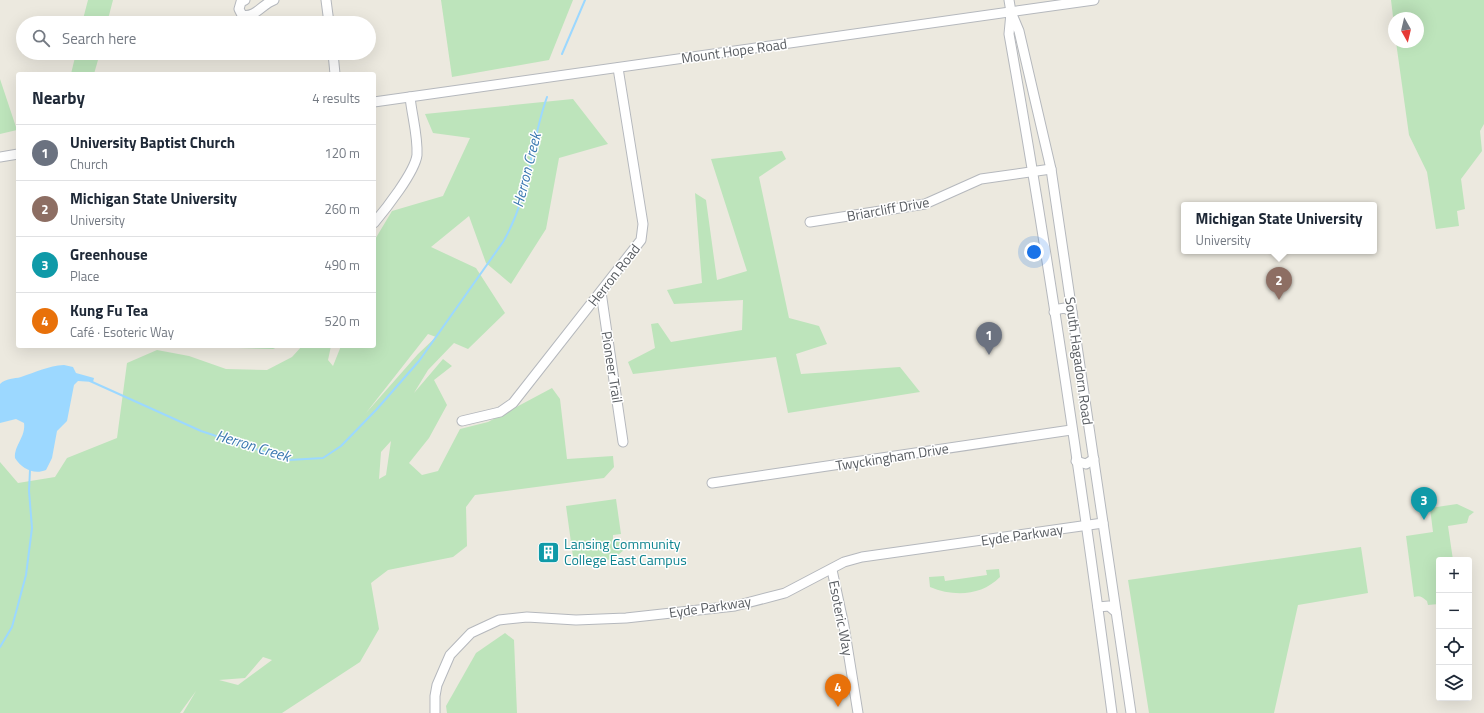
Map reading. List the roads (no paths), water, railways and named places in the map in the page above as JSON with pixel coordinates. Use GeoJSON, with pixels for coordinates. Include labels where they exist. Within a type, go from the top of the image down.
{"type":"FeatureCollection","features":[{"type":"Feature","properties":{"kind":"street"},"geometry":{"type":"LineString","coordinates":[[245,0],[241,2],[239,9],[242,15],[247,16],[253,15],[267,1]]}},
{"type":"Feature","properties":{"kind":"street"},"geometry":{"type":"LineString","coordinates":[[326,0],[328,16]]}},
{"type":"Feature","properties":{"kind":"street","name":"South Hagadorn Road"},"geometry":{"type":"LineString","coordinates":[[1009,0],[1011,12],[1019,31],[1051,169],[1131,713]]}},
{"type":"Feature","properties":{"kind":"street","name":"Mount Hope Road"},"geometry":{"type":"LineString","coordinates":[[376,102],[1094,0]]}},
{"type":"Feature","properties":{"kind":"street","name":"South Hagadorn Road"},"geometry":{"type":"LineString","coordinates":[[1011,12],[1009,34],[1033,172],[1098,607],[1112,713]]}},
{"type":"Feature","properties":{"kind":"street"},"geometry":{"type":"LineString","coordinates":[[334,60],[336,72]]}},
{"type":"Feature","properties":{"kind":"street","name":"Herron Road"},"geometry":{"type":"LineString","coordinates":[[462,421],[500,412],[512,403],[639,245],[643,232],[618,68]]}},
{"type":"Feature","properties":{"kind":"street"},"geometry":{"type":"LineString","coordinates":[[376,219],[401,187],[415,162],[416,141],[410,97]]}},
{"type":"Feature","properties":{"kind":"street"},"geometry":{"type":"LineString","coordinates":[[0,157],[16,154]]}},
{"type":"Feature","properties":{"kind":"street","name":"Briarcliff Drive"},"geometry":{"type":"LineString","coordinates":[[810,222],[925,204],[981,180],[1051,169]]}},
{"type":"Feature","properties":{"kind":"street","name":"Pioneer Trail"},"geometry":{"type":"LineString","coordinates":[[601,292],[623,442]]}},
{"type":"Feature","properties":{"kind":"street"},"geometry":{"type":"LineString","coordinates":[[1054,312],[1065,308],[1072,312]]}},
{"type":"Feature","properties":{"kind":"street","name":"Twyckingham Drive"},"geometry":{"type":"LineString","coordinates":[[712,483],[1071,430]]}},
{"type":"Feature","properties":{"kind":"street"},"geometry":{"type":"LineString","coordinates":[[1076,462],[1086,464],[1094,459]]}},
{"type":"Feature","properties":{"kind":"street","name":"Eyde Parkway"},"geometry":{"type":"LineString","coordinates":[[435,713],[437,684],[450,655],[471,632],[499,620],[527,617],[576,620],[626,618],[735,606],[785,593],[832,570],[844,562],[862,557],[1103,523]]}},
{"type":"Feature","properties":{"kind":"street","name":"Esoteric Way"},"geometry":{"type":"LineString","coordinates":[[832,570],[844,626],[858,713]]}},
{"type":"Feature","properties":{"kind":"street"},"geometry":{"type":"LineString","coordinates":[[1098,607],[1109,606],[1116,612]]}},
{"type":"Feature","properties":{"kind":"water"},"geometry":{"type":"Polygon","coordinates":[[[64,365],[73,367],[76,373],[94,378],[93,382],[78,381],[74,385],[67,421],[57,431],[52,458],[46,470],[37,472],[29,470],[21,465],[15,458],[16,449],[23,433],[24,423],[16,419],[0,423],[0,384],[7,380],[47,368],[64,365]]]}},
{"type":"Feature","properties":{"kind":"waterway","name":"Herron Creek"},"geometry":{"type":"LineString","coordinates":[[562,54],[585,0]]}},
{"type":"Feature","properties":{"kind":"waterway","name":"Herron Creek"},"geometry":{"type":"LineString","coordinates":[[90,381],[201,431],[289,460],[323,458],[341,446],[377,409],[419,361],[503,242],[519,206],[536,134],[547,97]]}},
{"type":"Feature","properties":{"kind":"waterway","name":"Herron Creek"},"geometry":{"type":"LineString","coordinates":[[0,647],[12,627],[26,575],[32,528],[29,491],[30,470]]}},
{"type":"Feature","properties":{"kind":"place","name":"Michigan State University"},"geometry":{"type":"Point","coordinates":[1279,300]}},
{"type":"Feature","properties":{"kind":"place","name":"University Baptist Church"},"geometry":{"type":"Point","coordinates":[989,355]}},
{"type":"Feature","properties":{"kind":"place","name":"Greenhouse"},"geometry":{"type":"Point","coordinates":[1424,520]}},
{"type":"Feature","properties":{"kind":"place","name":"Lansing Community College East Campus"},"geometry":{"type":"Point","coordinates":[548,552]}},
{"type":"Feature","properties":{"kind":"place","name":"Kung Fu Tea"},"geometry":{"type":"Point","coordinates":[838,707]}}]}
